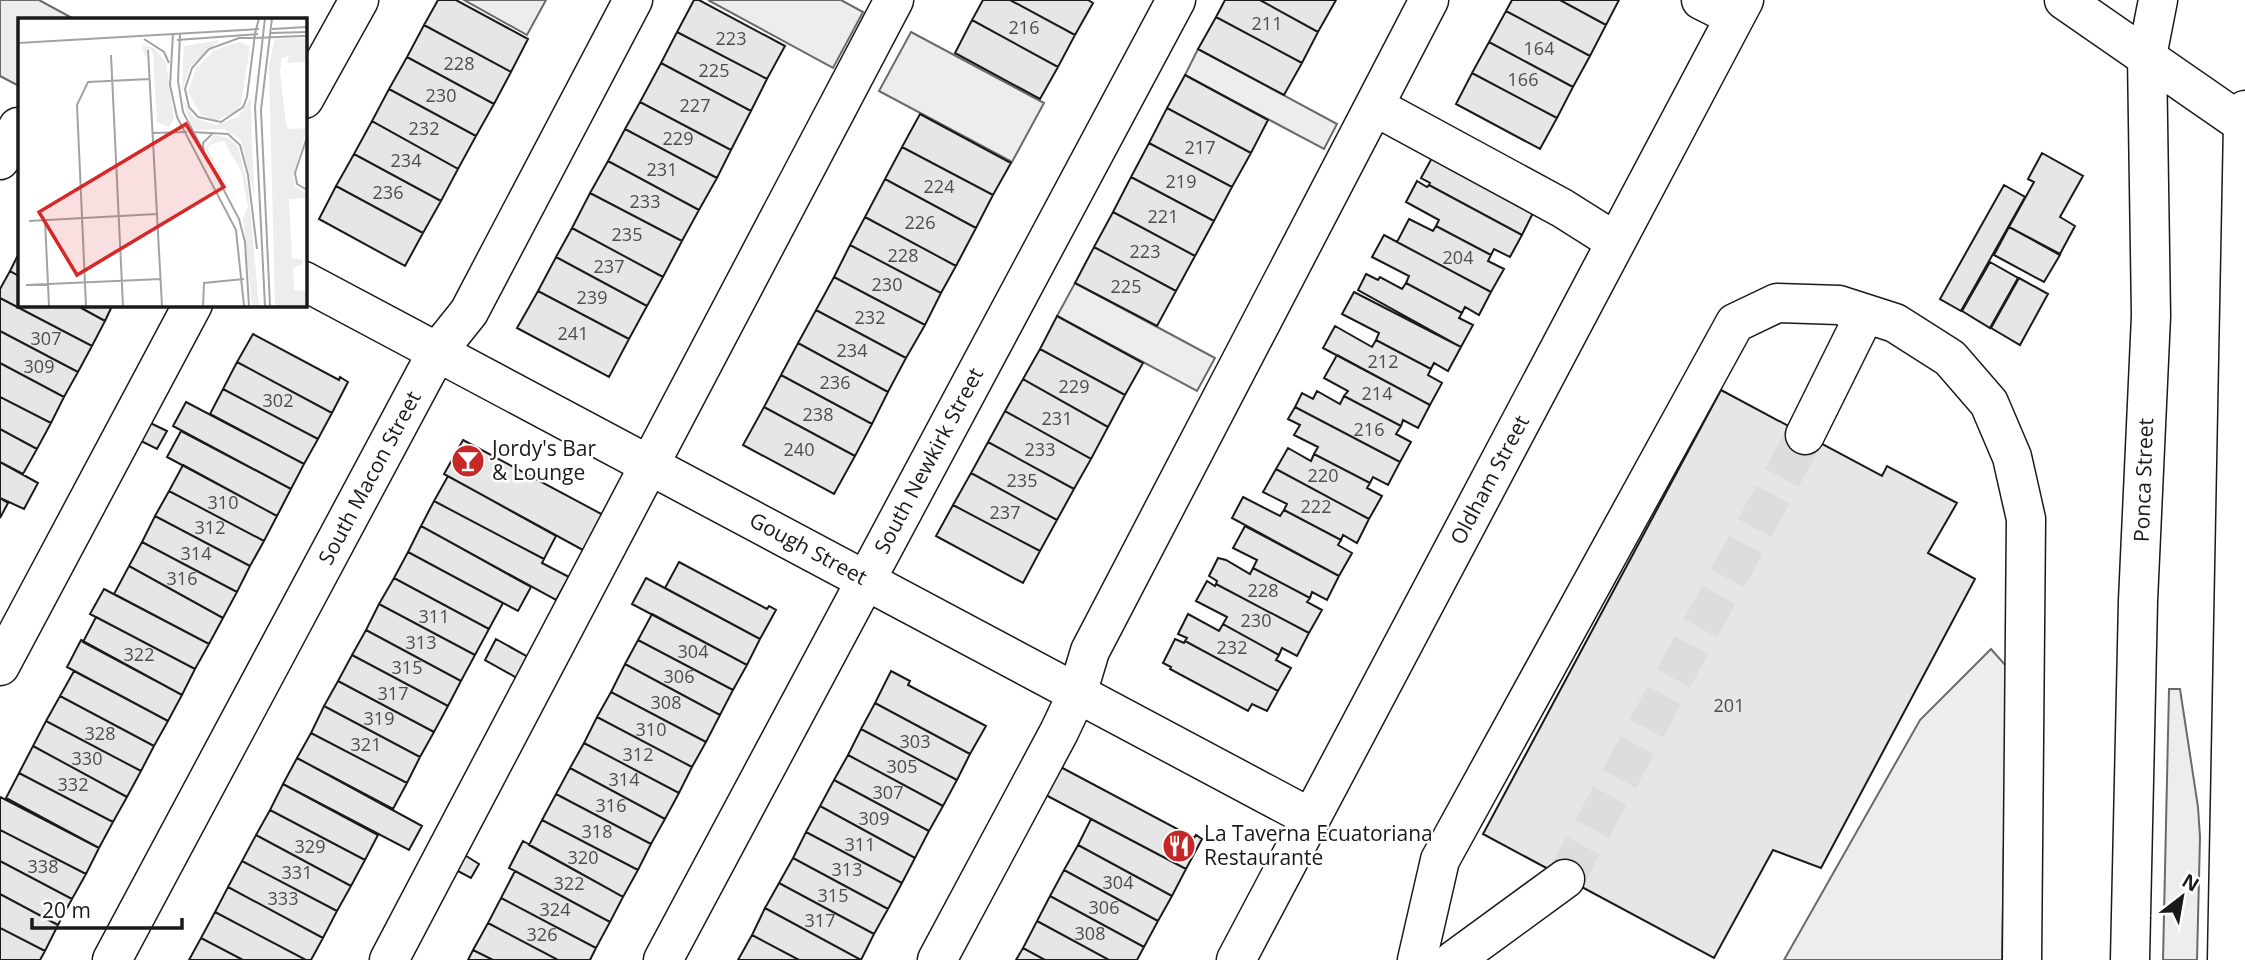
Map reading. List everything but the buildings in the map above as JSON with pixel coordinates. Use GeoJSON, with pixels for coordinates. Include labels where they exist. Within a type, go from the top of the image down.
{"type":"FeatureCollection","features":[{"type":"Feature","properties":{"kind":"street"},"geometry":{"type":"LineString","coordinates":[[306,95],[359,0]]}},
{"type":"Feature","properties":{"kind":"street","name":"South Macon Street"},"geometry":{"type":"LineString","coordinates":[[113,960],[437,352],[469,312],[633,0]]}},
{"type":"Feature","properties":{"kind":"street"},"geometry":{"type":"LineString","coordinates":[[389,960],[894,0]]}},
{"type":"Feature","properties":{"kind":"street","name":"South Newkirk Street"},"geometry":{"type":"LineString","coordinates":[[663,960],[1176,0]]}},
{"type":"Feature","properties":{"kind":"street"},"geometry":{"type":"LineString","coordinates":[[937,960],[1059,732],[1077,694],[1090,651],[1429,0]]}},
{"type":"Feature","properties":{"kind":"street"},"geometry":{"type":"LineString","coordinates":[[1701,0],[1739,9]]}},
{"type":"Feature","properties":{"kind":"street"},"geometry":{"type":"LineString","coordinates":[[2064,0],[2244,120],[2241,454],[2227,960]]}},
{"type":"Feature","properties":{"kind":"street","name":"Ponca Street"},"geometry":{"type":"LineString","coordinates":[[2130,960],[2138,601],[2151,316],[2147,56],[2158,0]]}},
{"type":"Feature","properties":{"kind":"street","name":"Oldham Street"},"geometry":{"type":"LineString","coordinates":[[1236,960],[1739,9]]}},
{"type":"Feature","properties":{"kind":"street"},"geometry":{"type":"LineString","coordinates":[[1374,106],[1562,208],[1616,242]]}},
{"type":"Feature","properties":{"kind":"street"},"geometry":{"type":"LineString","coordinates":[[0,160],[12,124]]}},
{"type":"Feature","properties":{"kind":"street","name":"Gough Street"},"geometry":{"type":"LineString","coordinates":[[306,282],[1311,818]]}},
{"type":"Feature","properties":{"kind":"street"},"geometry":{"type":"LineString","coordinates":[[1417,960],[1440,860],[1735,323],[1777,303],[1839,305],[1895,323],[1950,358],[1989,403],[2015,469],[2026,519],[2022,960]]}},
{"type":"Feature","properties":{"kind":"street"},"geometry":{"type":"LineString","coordinates":[[0,666],[192,306]]}},
{"type":"Feature","properties":{"kind":"street"},"geometry":{"type":"LineString","coordinates":[[1805,435],[1865,314]]}},
{"type":"Feature","properties":{"kind":"street"},"geometry":{"type":"LineString","coordinates":[[1454,960],[1565,879]]}},
{"type":"Feature","properties":{"kind":"shaded area"},"geometry":{"type":"Polygon","coordinates":[[[0,0],[39,0],[72,18],[18,18],[18,85],[0,76],[0,0]]]}},
{"type":"Feature","properties":{"kind":"shaded area"},"geometry":{"type":"Polygon","coordinates":[[[464,0],[546,0],[527,35],[464,0]]]}},
{"type":"Feature","properties":{"kind":"shaded area"},"geometry":{"type":"Polygon","coordinates":[[[708,0],[841,0],[863,12],[833,68],[708,0]]]}},
{"type":"Feature","properties":{"kind":"shaded area"},"geometry":{"type":"Polygon","coordinates":[[[911,32],[1044,103],[1012,162],[879,91],[911,32]]]}},
{"type":"Feature","properties":{"kind":"shaded area"},"geometry":{"type":"Polygon","coordinates":[[[1198,49],[1337,124],[1324,149],[1185,75],[1198,49]]]}},
{"type":"Feature","properties":{"kind":"shaded area"},"geometry":{"type":"Polygon","coordinates":[[[1075,283],[1215,358],[1197,391],[1057,316],[1075,283]]]}},
{"type":"Feature","properties":{"kind":"shaded area"},"geometry":{"type":"Polygon","coordinates":[[[1991,649],[2007,667],[2002,960],[1784,960],[1920,720],[1991,649]]]}},
{"type":"Feature","properties":{"kind":"shaded area"},"geometry":{"type":"Polygon","coordinates":[[[2169,689],[2180,689],[2198,807],[2200,837],[2197,960],[2163,960],[2169,689]]]}},
{"type":"Feature","properties":{"kind":"tunnel"},"geometry":{"type":"LineString","coordinates":[[1565,879],[1805,435]]}},
{"type":"Feature","properties":{"kind":"place","name":"Jordy's Bar & Lounge"},"geometry":{"type":"Point","coordinates":[468,461]}},
{"type":"Feature","properties":{"kind":"place","name":"La Taverna Ecuatoriana Restaurante"},"geometry":{"type":"Point","coordinates":[1179,846]}}]}
